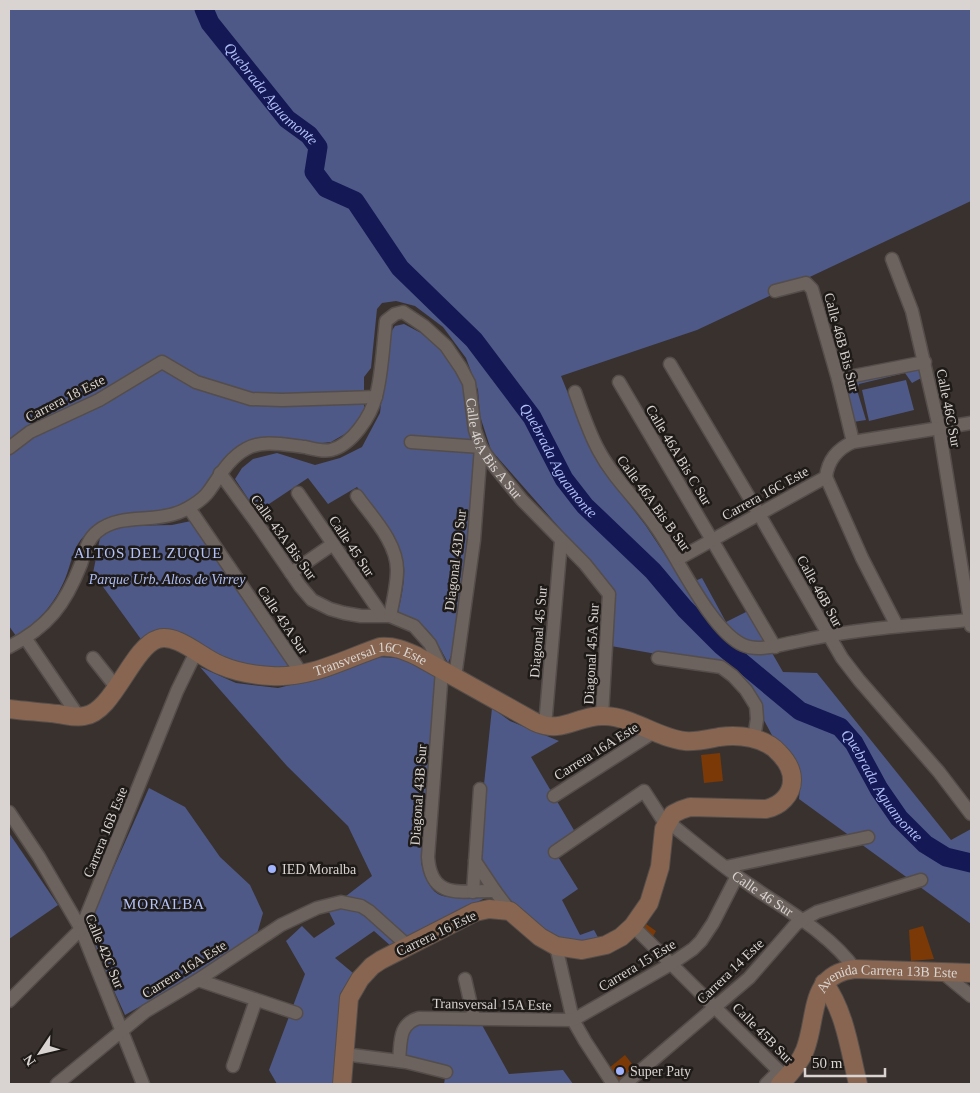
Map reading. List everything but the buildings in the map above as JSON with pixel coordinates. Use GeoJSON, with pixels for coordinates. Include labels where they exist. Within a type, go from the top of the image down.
{"type":"FeatureCollection","features":[{"type":"Feature","properties":{"kind":"street","name":"Calle 46C Sur"},"geometry":{"type":"LineString","coordinates":[[892,259],[912,311],[925,362],[939,427],[971,622]]}},
{"type":"Feature","properties":{"kind":"street","name":"Calle 46B Bis Sur"},"geometry":{"type":"LineString","coordinates":[[775,292],[806,283],[812,289],[838,379],[852,442]]}},
{"type":"Feature","properties":{"kind":"street","name":"Calle 46A Bis A Sur"},"geometry":{"type":"LineString","coordinates":[[376,397],[386,321],[395,314],[403,312],[424,326],[446,346],[469,383],[475,430],[481,447],[491,462],[522,500],[585,564],[609,594]]}},
{"type":"Feature","properties":{"kind":"street","name":"Carrera 18 Este"},"geometry":{"type":"LineString","coordinates":[[9,448],[30,432],[99,400],[162,362],[196,382],[251,399],[376,397]]}},
{"type":"Feature","properties":{"kind":"street"},"geometry":{"type":"LineString","coordinates":[[838,379],[925,362]]}},
{"type":"Feature","properties":{"kind":"street","name":"Calle 46B Sur"},"geometry":{"type":"LineString","coordinates":[[670,364],[760,514],[842,658],[939,772],[971,814]]}},
{"type":"Feature","properties":{"kind":"street","name":"Calle 46A Bis C Sur"},"geometry":{"type":"LineString","coordinates":[[619,382],[775,646]]}},
{"type":"Feature","properties":{"kind":"street","name":"Calle 46A Bis B Sur"},"geometry":{"type":"LineString","coordinates":[[575,392],[592,437],[606,464],[655,525],[678,559],[707,610],[729,635],[742,645],[752,647],[775,646]]}},
{"type":"Feature","properties":{"kind":"street"},"geometry":{"type":"LineString","coordinates":[[9,647],[26,639],[44,625],[58,609],[73,584],[88,542],[96,532],[108,524],[120,520],[158,518],[176,514],[188,508],[208,493],[220,474],[234,458],[245,449],[256,445],[270,443],[329,450],[337,448],[356,434],[376,397]]}},
{"type":"Feature","properties":{"kind":"street","name":"Carrera 16C Este"},"geometry":{"type":"LineString","coordinates":[[678,559],[826,477],[832,458],[841,448],[852,442],[971,423]]}},
{"type":"Feature","properties":{"kind":"street"},"geometry":{"type":"LineString","coordinates":[[411,442],[481,447]]}},
{"type":"Feature","properties":{"kind":"street","name":"Diagonal 43D Sur"},"geometry":{"type":"LineString","coordinates":[[448,673],[474,540],[481,447]]}},
{"type":"Feature","properties":{"kind":"street","name":"Calle 43A Bis Sur"},"geometry":{"type":"LineString","coordinates":[[220,474],[312,600],[330,609],[361,616],[386,615]]}},
{"type":"Feature","properties":{"kind":"street"},"geometry":{"type":"LineString","coordinates":[[826,477],[862,558],[897,626]]}},
{"type":"Feature","properties":{"kind":"street","name":"Calle 45 Sur"},"geometry":{"type":"LineString","coordinates":[[298,493],[386,615]]}},
{"type":"Feature","properties":{"kind":"street"},"geometry":{"type":"LineString","coordinates":[[357,496],[385,535],[396,559],[397,572],[386,615],[414,626],[430,644],[448,673]]}},
{"type":"Feature","properties":{"kind":"street","name":"Calle 43A Sur"},"geometry":{"type":"LineString","coordinates":[[188,508],[302,674]]}},
{"type":"Feature","properties":{"kind":"street","name":"Diagonal 45 Sur"},"geometry":{"type":"LineString","coordinates":[[545,726],[561,541]]}},
{"type":"Feature","properties":{"kind":"street"},"geometry":{"type":"LineString","coordinates":[[291,573],[334,544]]}},
{"type":"Feature","properties":{"kind":"street","name":"Diagonal 45A Sur"},"geometry":{"type":"LineString","coordinates":[[602,715],[609,594]]}},
{"type":"Feature","properties":{"kind":"street"},"geometry":{"type":"LineString","coordinates":[[775,646],[828,635],[897,626],[971,622]]}},
{"type":"Feature","properties":{"kind":"street","name":"Transversal 16C Este"},"geometry":{"type":"LineString","coordinates":[[9,709],[78,717],[90,715],[105,703],[146,646],[166,637],[218,664],[249,674],[273,676],[302,674],[318,670],[380,647],[390,646],[399,648],[545,726]]}},
{"type":"Feature","properties":{"kind":"street"},"geometry":{"type":"LineString","coordinates":[[26,639],[78,717]]}},
{"type":"Feature","properties":{"kind":"street","name":"Carrera 16B Este"},"geometry":{"type":"LineString","coordinates":[[9,1001],[81,929],[177,691],[196,652]]}},
{"type":"Feature","properties":{"kind":"street"},"geometry":{"type":"LineString","coordinates":[[93,658],[116,687]]}},
{"type":"Feature","properties":{"kind":"street"},"geometry":{"type":"LineString","coordinates":[[658,658],[721,667],[733,676],[746,690],[756,706],[757,718],[754,738]]}},
{"type":"Feature","properties":{"kind":"street","name":"Diagonal 43B Sur"},"geometry":{"type":"LineString","coordinates":[[448,673],[428,857],[429,868],[441,886],[456,893],[495,891]]}},
{"type":"Feature","properties":{"kind":"street"},"geometry":{"type":"LineString","coordinates":[[475,861],[510,911],[540,937],[556,946],[574,950],[598,948],[614,942],[633,926],[649,903],[660,868],[662,837],[667,823],[677,812],[690,807],[771,808],[779,804],[786,797],[790,789],[792,779],[788,766],[781,754],[770,744],[754,738],[728,736],[685,740],[602,715],[562,726],[545,726]]}},
{"type":"Feature","properties":{"kind":"street","name":"Carrera 16A Este"},"geometry":{"type":"LineString","coordinates":[[554,796],[654,732]]}},
{"type":"Feature","properties":{"kind":"street"},"geometry":{"type":"LineString","coordinates":[[472,892],[480,789]]}},
{"type":"Feature","properties":{"kind":"street","name":"Calle 46 Sur"},"geometry":{"type":"LineString","coordinates":[[555,852],[644,791],[667,823],[737,876],[824,935],[838,947],[855,969]]}},
{"type":"Feature","properties":{"kind":"street","name":"Calle 42C Sur"},"geometry":{"type":"LineString","coordinates":[[9,812],[39,857],[81,929],[143,1084]]}},
{"type":"Feature","properties":{"kind":"street"},"geometry":{"type":"LineString","coordinates":[[726,867],[868,837]]}},
{"type":"Feature","properties":{"kind":"street","name":"Carrera 15 Este"},"geometry":{"type":"LineString","coordinates":[[573,1020],[671,964],[701,941],[713,923],[737,876]]}},
{"type":"Feature","properties":{"kind":"street","name":"Carrera 14 Este"},"geometry":{"type":"LineString","coordinates":[[625,1084],[752,974],[801,920],[817,912],[921,880]]}},
{"type":"Feature","properties":{"kind":"street","name":"Carrera 16A Este"},"geometry":{"type":"LineString","coordinates":[[57,1084],[146,1011],[198,980],[281,925],[317,908],[341,902],[361,906],[408,946]]}},
{"type":"Feature","properties":{"kind":"street","name":"Carrera 16 Este"},"geometry":{"type":"LineString","coordinates":[[342,1084],[347,1007],[351,992],[365,974],[381,960],[475,912],[489,909],[510,911]]}},
{"type":"Feature","properties":{"kind":"street","name":"Calle 45B Sur"},"geometry":{"type":"LineString","coordinates":[[633,926],[782,1078]]}},
{"type":"Feature","properties":{"kind":"street"},"geometry":{"type":"LineString","coordinates":[[556,946],[573,1020],[614,1084]]}},
{"type":"Feature","properties":{"kind":"street","name":"Avenida Carrera 13B Este"},"geometry":{"type":"LineString","coordinates":[[782,1078],[799,1062],[806,1048],[819,994],[824,983],[836,973],[855,969],[971,973]]}},
{"type":"Feature","properties":{"kind":"street"},"geometry":{"type":"LineString","coordinates":[[944,973],[971,996]]}},
{"type":"Feature","properties":{"kind":"street"},"geometry":{"type":"LineString","coordinates":[[465,978],[474,1018]]}},
{"type":"Feature","properties":{"kind":"street"},"geometry":{"type":"LineString","coordinates":[[198,980],[296,1013]]}},
{"type":"Feature","properties":{"kind":"street"},"geometry":{"type":"LineString","coordinates":[[824,983],[840,1012],[858,1084]]}},
{"type":"Feature","properties":{"kind":"street"},"geometry":{"type":"LineString","coordinates":[[233,1066],[256,1000]]}},
{"type":"Feature","properties":{"kind":"street","name":"Transversal 15A Este"},"geometry":{"type":"LineString","coordinates":[[399,1061],[403,1029],[411,1020],[427,1017],[573,1020]]}},
{"type":"Feature","properties":{"kind":"street"},"geometry":{"type":"LineString","coordinates":[[344,1054],[399,1061],[446,1072]]}},
{"type":"Feature","properties":{"kind":"street"},"geometry":{"type":"LineString","coordinates":[[766,1084],[782,1078]]}},
{"type":"Feature","properties":{"kind":"green space"},"geometry":{"type":"Polygon","coordinates":[[[9,9],[971,9],[971,201],[697,330],[561,376],[584,433],[607,475],[646,526],[685,585],[702,578],[726,622],[748,611],[783,672],[817,673],[951,840],[971,829],[971,924],[799,799],[801,779],[795,764],[774,739],[736,668],[611,646],[616,592],[491,450],[480,416],[478,390],[466,358],[443,327],[415,306],[396,301],[382,303],[377,309],[371,368],[364,377],[364,410],[350,431],[331,442],[314,444],[249,444],[215,481],[185,505],[169,512],[123,515],[92,529],[81,539],[61,588],[51,605],[39,618],[16,636],[9,626],[9,9]]]}},
{"type":"Feature","properties":{"kind":"green space"},"geometry":{"type":"Polygon","coordinates":[[[404,324],[421,333],[451,359],[465,385],[476,452],[456,644],[448,663],[434,638],[423,626],[398,613],[404,578],[402,556],[386,524],[357,487],[328,504],[308,478],[257,512],[235,479],[242,468],[253,459],[277,453],[315,465],[340,458],[362,447],[380,413],[389,335],[395,326],[404,324]]]}},
{"type":"Feature","properties":{"kind":"green space"},"geometry":{"type":"Polygon","coordinates":[[[917,369],[921,371],[923,377],[912,383],[905,373],[859,384],[857,390],[866,420],[853,422],[846,385],[848,382],[917,369]]]}},
{"type":"Feature","properties":{"kind":"green space"},"geometry":{"type":"Polygon","coordinates":[[[906,380],[914,410],[869,421],[862,390],[906,380]]]}},
{"type":"Feature","properties":{"kind":"green space","name":"Parque Urb. Altos de Virrey"},"geometry":{"type":"Polygon","coordinates":[[[191,521],[293,668],[249,668],[207,654],[143,642],[93,573],[100,538],[104,531],[123,526],[172,525],[191,521]]]}},
{"type":"Feature","properties":{"kind":"green space"},"geometry":{"type":"Polygon","coordinates":[[[376,657],[403,658],[438,675],[421,863],[429,884],[438,894],[442,896],[485,898],[392,947],[374,931],[335,958],[353,973],[340,994],[334,1084],[277,1084],[269,1070],[305,974],[286,941],[302,926],[314,938],[335,924],[328,910],[372,876],[348,826],[287,766],[200,667],[236,683],[278,688],[307,681],[376,657]]]}},
{"type":"Feature","properties":{"kind":"green space"},"geometry":{"type":"Polygon","coordinates":[[[492,708],[510,721],[559,741],[531,757],[578,837],[555,852],[578,889],[562,900],[580,935],[594,930],[600,941],[580,945],[562,942],[541,929],[502,899],[476,861],[492,708]]]}},
{"type":"Feature","properties":{"kind":"green space"},"geometry":{"type":"Polygon","coordinates":[[[149,788],[185,807],[220,857],[250,885],[263,913],[255,941],[125,1015],[91,940],[96,908],[149,788]]]}},
{"type":"Feature","properties":{"kind":"green space"},"geometry":{"type":"Polygon","coordinates":[[[9,833],[58,905],[9,939],[9,833]]]}},
{"type":"Feature","properties":{"kind":"green space"},"geometry":{"type":"Polygon","coordinates":[[[424,1022],[482,1025],[509,1074],[563,1070],[573,1084],[444,1084],[446,1072],[406,1062],[406,1042],[409,1033],[424,1022]]]}},
{"type":"Feature","properties":{"kind":"waterway","name":"Quebrada Aguamonte"},"geometry":{"type":"LineString","coordinates":[[204,9],[210,23],[287,119],[309,135],[318,147],[314,172],[326,188],[355,201],[400,268],[474,340],[532,417],[564,479],[585,506],[653,571],[685,609],[722,646],[800,711],[840,727],[854,743],[879,789],[899,818],[925,844],[946,857],[971,863]]}},
{"type":"Feature","properties":{"kind":"place","name":"IED Moralba"},"geometry":{"type":"Point","coordinates":[272,869]}},
{"type":"Feature","properties":{"kind":"place","name":"Super Paty"},"geometry":{"type":"Point","coordinates":[620,1071]}},
{"type":"Feature","properties":{"kind":"district","name":"ALTOS DEL ZUQUE"},"geometry":{"type":"Point","coordinates":[148,553]}},
{"type":"Feature","properties":{"kind":"district","name":"MORALBA"},"geometry":{"type":"Point","coordinates":[164,904]}}]}
